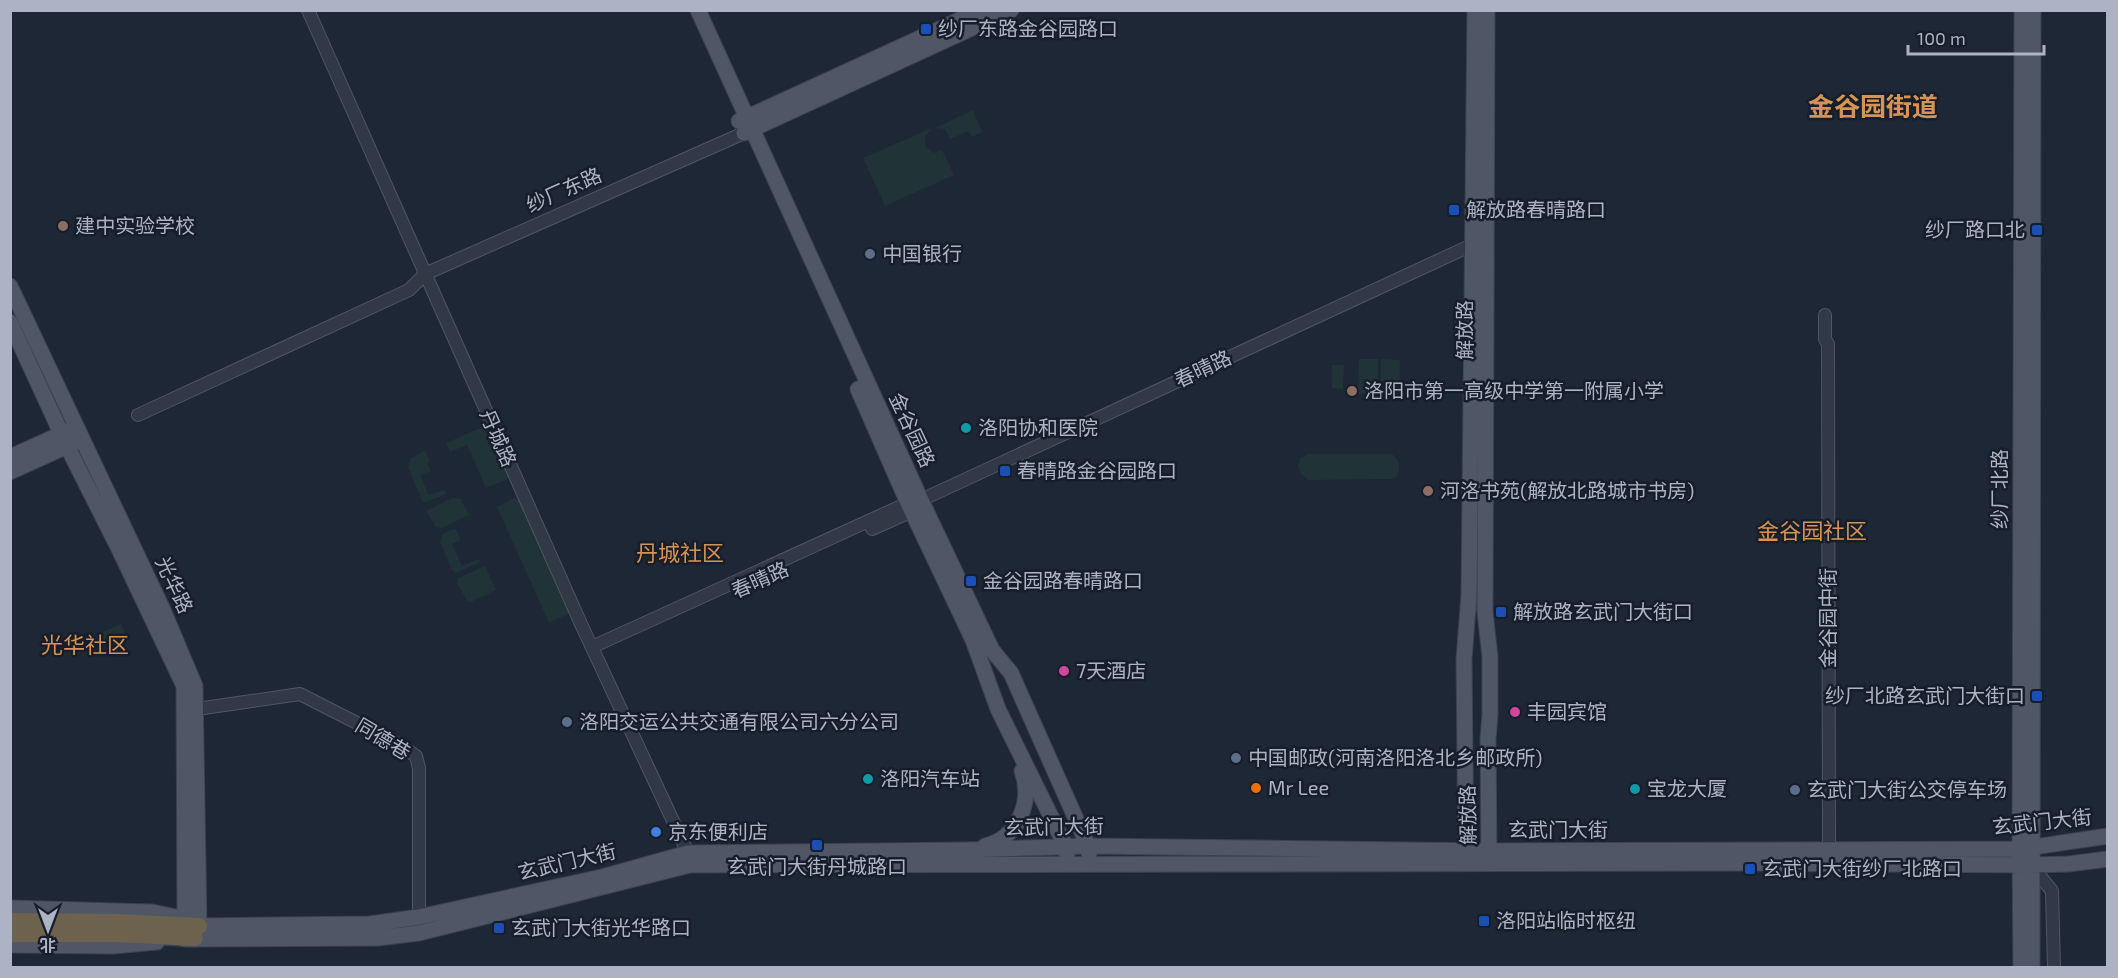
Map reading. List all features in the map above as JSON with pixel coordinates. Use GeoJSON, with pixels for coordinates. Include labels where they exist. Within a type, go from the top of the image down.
{"type":"FeatureCollection","features":[{"type":"Feature","properties":{"kind":"highway"},"geometry":{"type":"LineString","coordinates":[[10,921],[116,928]]}},
{"type":"Feature","properties":{"kind":"highway"},"geometry":{"type":"LineString","coordinates":[[10,934],[116,928],[193,928]]}},
{"type":"Feature","properties":{"kind":"main road","name":"金谷园路"},"geometry":{"type":"LineString","coordinates":[[690,10],[745,125],[974,640],[998,708],[1066,847],[1067,864]]}},
{"type":"Feature","properties":{"kind":"main road","name":"金谷园路"},"geometry":{"type":"LineString","coordinates":[[698,10],[745,125]]}},
{"type":"Feature","properties":{"kind":"main road","name":"纱厂东路"},"geometry":{"type":"LineString","coordinates":[[745,125],[981,10]]}},
{"type":"Feature","properties":{"kind":"main road","name":"纱厂东路"},"geometry":{"type":"LineString","coordinates":[[745,125],[1011,10]]}},
{"type":"Feature","properties":{"kind":"main road","name":"解放路"},"geometry":{"type":"LineString","coordinates":[[1475,10],[1485,612],[1490,657],[1489,858]]}},
{"type":"Feature","properties":{"kind":"main road","name":"解放路"},"geometry":{"type":"LineString","coordinates":[[1466,857],[1464,659],[1469,595],[1487,10]]}},
{"type":"Feature","properties":{"kind":"main road","name":"纱厂北路"},"geometry":{"type":"LineString","coordinates":[[2022,10],[2025,848],[2032,968]]}},
{"type":"Feature","properties":{"kind":"main road","name":"纱厂北路"},"geometry":{"type":"LineString","coordinates":[[2025,848],[2033,10]]}},
{"type":"Feature","properties":{"kind":"main road","name":"光华路"},"geometry":{"type":"LineString","coordinates":[[10,286],[163,610],[195,686],[197,709],[193,928]]}},
{"type":"Feature","properties":{"kind":"main road","name":"光华路"},"geometry":{"type":"LineString","coordinates":[[10,322],[64,440],[184,686],[193,928]]}},
{"type":"Feature","properties":{"kind":"main road"},"geometry":{"type":"LineString","coordinates":[[10,457],[81,433]]}},
{"type":"Feature","properties":{"kind":"main road"},"geometry":{"type":"LineString","coordinates":[[10,472],[64,440]]}},
{"type":"Feature","properties":{"kind":"main road","name":"金谷园路"},"geometry":{"type":"LineString","coordinates":[[914,505],[992,650],[1011,673],[1088,846],[1089,864]]}},
{"type":"Feature","properties":{"kind":"main road"},"geometry":{"type":"LineString","coordinates":[[965,850],[996,843],[1017,825],[1024,807],[1026,782],[1010,734]]}},
{"type":"Feature","properties":{"kind":"main road","name":"玄武门大街"},"geometry":{"type":"LineString","coordinates":[[1489,858],[1829,849],[2025,848],[2108,836]]}},
{"type":"Feature","properties":{"kind":"main road","name":"玄武门大街"},"geometry":{"type":"LineString","coordinates":[[10,945],[113,946],[193,928],[370,924],[419,917],[689,859],[1088,846],[1489,858],[2026,865],[2068,864],[2108,859]]}},
{"type":"Feature","properties":{"kind":"main road","name":"玄武门大街"},"geometry":{"type":"LineString","coordinates":[[10,908],[152,912],[193,928],[378,938],[418,933],[689,859],[1089,864],[1466,857]]}},
{"type":"Feature","properties":{"kind":"main road","name":"纱厂北路"},"geometry":{"type":"LineString","coordinates":[[2021,968],[2026,865]]}},
{"type":"Feature","properties":{"kind":"street","name":"丹城路"},"geometry":{"type":"LineString","coordinates":[[308,10],[689,859]]}},
{"type":"Feature","properties":{"kind":"street","name":"纱厂东路"},"geometry":{"type":"LineString","coordinates":[[138,415],[409,290],[425,274],[745,125]]}},
{"type":"Feature","properties":{"kind":"street","name":"春晴路"},"geometry":{"type":"LineString","coordinates":[[594,651],[1480,243]]}},
{"type":"Feature","properties":{"kind":"street","name":"金谷园中街"},"geometry":{"type":"LineString","coordinates":[[1825,315],[1825,339],[1828,344],[1829,849]]}},
{"type":"Feature","properties":{"kind":"street","name":"同德巷"},"geometry":{"type":"LineString","coordinates":[[197,709],[300,694],[400,744],[416,756],[419,768],[419,917]]}},
{"type":"Feature","properties":{"kind":"street"},"geometry":{"type":"LineString","coordinates":[[2026,865],[2052,891],[2054,968]]}},
{"type":"Feature","properties":{"kind":"green space"},"geometry":{"type":"Polygon","coordinates":[[[973,110],[982,132],[972,137],[968,131],[950,139],[945,129],[935,128],[973,110]]]}},
{"type":"Feature","properties":{"kind":"green space"},"geometry":{"type":"Polygon","coordinates":[[[932,128],[925,137],[926,147],[934,153],[942,150],[954,175],[885,206],[863,158],[932,128]]]}},
{"type":"Feature","properties":{"kind":"green space"},"geometry":{"type":"Polygon","coordinates":[[[1359,359],[1378,359],[1378,395],[1358,394],[1359,359]]]}},
{"type":"Feature","properties":{"kind":"green space"},"geometry":{"type":"Polygon","coordinates":[[[1381,359],[1400,360],[1399,395],[1380,394],[1381,359]]]}},
{"type":"Feature","properties":{"kind":"green space"},"geometry":{"type":"Polygon","coordinates":[[[1332,365],[1344,365],[1343,389],[1332,388],[1332,365]]]}},
{"type":"Feature","properties":{"kind":"green space"},"geometry":{"type":"Polygon","coordinates":[[[485,426],[509,476],[508,479],[486,488],[467,445],[450,452],[446,443],[485,426]]]}},
{"type":"Feature","properties":{"kind":"green space"},"geometry":{"type":"Polygon","coordinates":[[[425,451],[431,471],[420,475],[429,495],[444,490],[446,494],[426,502],[422,501],[408,467],[411,458],[425,451]]]}},
{"type":"Feature","properties":{"kind":"green space"},"geometry":{"type":"Polygon","coordinates":[[[1308,454],[1392,454],[1397,459],[1399,471],[1396,477],[1391,479],[1308,480],[1301,474],[1298,467],[1300,459],[1308,454]]]}},
{"type":"Feature","properties":{"kind":"green space"},"geometry":{"type":"Polygon","coordinates":[[[452,498],[461,499],[469,515],[442,528],[436,527],[426,511],[452,498]]]}},
{"type":"Feature","properties":{"kind":"green space"},"geometry":{"type":"Polygon","coordinates":[[[515,498],[520,500],[572,612],[549,623],[497,507],[515,498]]]}},
{"type":"Feature","properties":{"kind":"green space"},"geometry":{"type":"Polygon","coordinates":[[[455,528],[461,540],[452,544],[462,566],[479,559],[480,562],[456,573],[452,570],[440,542],[443,534],[455,528]]]}},
{"type":"Feature","properties":{"kind":"green space"},"geometry":{"type":"Polygon","coordinates":[[[485,566],[496,590],[471,602],[467,601],[457,583],[458,578],[485,566]]]}},
{"type":"Feature","properties":{"kind":"green space"},"geometry":{"type":"Polygon","coordinates":[[[121,624],[125,633],[102,643],[98,634],[121,624]]]}},
{"type":"Feature","properties":{"kind":"place","name":"纱厂东路金谷园路口"},"geometry":{"type":"Point","coordinates":[926,29]}},
{"type":"Feature","properties":{"kind":"place","name":"解放路春晴路口"},"geometry":{"type":"Point","coordinates":[1454,210]}},
{"type":"Feature","properties":{"kind":"place","name":"建中实验学校"},"geometry":{"type":"Point","coordinates":[63,226]}},
{"type":"Feature","properties":{"kind":"place","name":"纱厂路口北"},"geometry":{"type":"Point","coordinates":[2037,230]}},
{"type":"Feature","properties":{"kind":"place","name":"中国银行"},"geometry":{"type":"Point","coordinates":[870,254]}},
{"type":"Feature","properties":{"kind":"place","name":"洛阳市第一高级中学第一附属小学"},"geometry":{"type":"Point","coordinates":[1352,391]}},
{"type":"Feature","properties":{"kind":"place","name":"洛阳协和医院"},"geometry":{"type":"Point","coordinates":[966,428]}},
{"type":"Feature","properties":{"kind":"place","name":"春晴路金谷园路口"},"geometry":{"type":"Point","coordinates":[1005,471]}},
{"type":"Feature","properties":{"kind":"place","name":"河洛书苑(解放北路城市书房)"},"geometry":{"type":"Point","coordinates":[1428,491]}},
{"type":"Feature","properties":{"kind":"place","name":"金谷园路春晴路口"},"geometry":{"type":"Point","coordinates":[971,581]}},
{"type":"Feature","properties":{"kind":"place","name":"解放路玄武门大街口"},"geometry":{"type":"Point","coordinates":[1501,612]}},
{"type":"Feature","properties":{"kind":"place","name":"7天酒店"},"geometry":{"type":"Point","coordinates":[1064,671]}},
{"type":"Feature","properties":{"kind":"place","name":"纱厂北路玄武门大街口"},"geometry":{"type":"Point","coordinates":[2037,696]}},
{"type":"Feature","properties":{"kind":"place","name":"丰园宾馆"},"geometry":{"type":"Point","coordinates":[1515,712]}},
{"type":"Feature","properties":{"kind":"place","name":"洛阳交运公共交通有限公司六分公司"},"geometry":{"type":"Point","coordinates":[567,722]}},
{"type":"Feature","properties":{"kind":"place","name":"中国邮政(河南洛阳洛北乡邮政所)"},"geometry":{"type":"Point","coordinates":[1236,758]}},
{"type":"Feature","properties":{"kind":"place","name":"洛阳汽车站"},"geometry":{"type":"Point","coordinates":[868,779]}},
{"type":"Feature","properties":{"kind":"place","name":"Mr Lee"},"geometry":{"type":"Point","coordinates":[1256,788]}},
{"type":"Feature","properties":{"kind":"place","name":"宝龙大厦"},"geometry":{"type":"Point","coordinates":[1635,789]}},
{"type":"Feature","properties":{"kind":"place","name":"玄武门大街公交停车场"},"geometry":{"type":"Point","coordinates":[1795,790]}},
{"type":"Feature","properties":{"kind":"place","name":"京东便利店"},"geometry":{"type":"Point","coordinates":[656,832]}},
{"type":"Feature","properties":{"kind":"place","name":"玄武门大街丹城路口"},"geometry":{"type":"Point","coordinates":[817,845]}},
{"type":"Feature","properties":{"kind":"place","name":"玄武门大街纱厂北路口"},"geometry":{"type":"Point","coordinates":[1750,869]}},
{"type":"Feature","properties":{"kind":"place","name":"洛阳站临时枢纽"},"geometry":{"type":"Point","coordinates":[1484,921]}},
{"type":"Feature","properties":{"kind":"place","name":"玄武门大街光华路口"},"geometry":{"type":"Point","coordinates":[499,928]}},
{"type":"Feature","properties":{"kind":"district","name":"金谷园街道"},"geometry":{"type":"Point","coordinates":[1873,107]}},
{"type":"Feature","properties":{"kind":"district","name":"金谷园社区"},"geometry":{"type":"Point","coordinates":[1812,531]}},
{"type":"Feature","properties":{"kind":"district","name":"丹城社区"},"geometry":{"type":"Point","coordinates":[680,553]}},
{"type":"Feature","properties":{"kind":"district","name":"光华社区"},"geometry":{"type":"Point","coordinates":[85,645]}}]}
